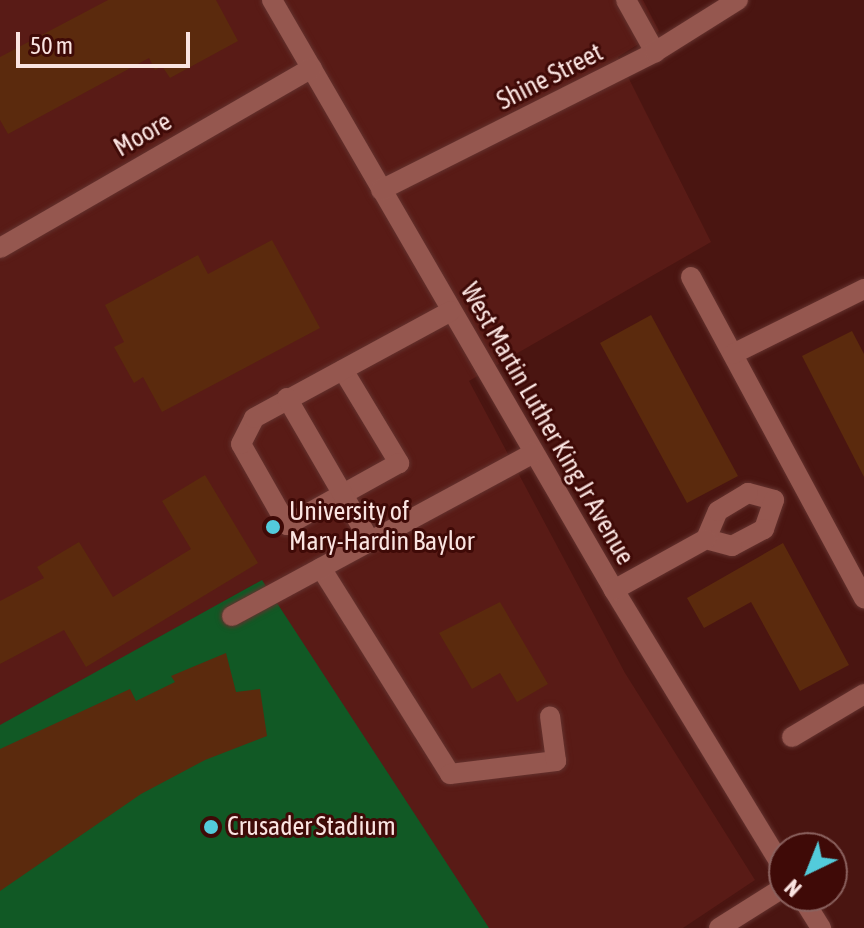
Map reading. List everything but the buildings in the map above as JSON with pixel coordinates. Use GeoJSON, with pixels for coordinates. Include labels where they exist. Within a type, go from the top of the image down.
{"type":"FeatureCollection","features":[{"type":"Feature","properties":{"kind":"street","name":"West Martin Luther King Jr Avenue"},"geometry":{"type":"LineString","coordinates":[[272,0],[533,453],[768,844]]}},
{"type":"Feature","properties":{"kind":"street"},"geometry":{"type":"LineString","coordinates":[[626,0],[655,52]]}},
{"type":"Feature","properties":{"kind":"street","name":"Shine Street"},"geometry":{"type":"LineString","coordinates":[[381,190],[655,52],[738,0]]}},
{"type":"Feature","properties":{"kind":"street","name":"Moore"},"geometry":{"type":"LineString","coordinates":[[0,248],[312,68]]}},
{"type":"Feature","properties":{"kind":"street"},"geometry":{"type":"LineString","coordinates":[[691,277],[803,481],[857,568],[864,598]]}},
{"type":"Feature","properties":{"kind":"street"},"geometry":{"type":"LineString","coordinates":[[733,354],[864,289]]}},
{"type":"Feature","properties":{"kind":"street"},"geometry":{"type":"LineString","coordinates":[[343,370],[399,463],[287,525],[241,444],[254,418],[451,311]]}},
{"type":"Feature","properties":{"kind":"street"},"geometry":{"type":"LineString","coordinates":[[287,398],[370,541]]}},
{"type":"Feature","properties":{"kind":"street"},"geometry":{"type":"LineString","coordinates":[[232,616],[533,453]]}},
{"type":"Feature","properties":{"kind":"street"},"geometry":{"type":"LineString","coordinates":[[706,539],[732,546],[764,529],[774,500],[803,481]]}},
{"type":"Feature","properties":{"kind":"street"},"geometry":{"type":"LineString","coordinates":[[614,590],[706,539],[718,511],[748,493],[774,500]]}},
{"type":"Feature","properties":{"kind":"street"},"geometry":{"type":"LineString","coordinates":[[321,568],[450,774],[556,761],[550,716]]}},
{"type":"Feature","properties":{"kind":"street"},"geometry":{"type":"LineString","coordinates":[[792,737],[864,694]]}},
{"type":"Feature","properties":{"kind":"street"},"geometry":{"type":"LineString","coordinates":[[719,928],[768,897]]}},
{"type":"Feature","properties":{"kind":"shaded area","name":"University of Mary-Hardin Baylor"},"geometry":{"type":"Polygon","coordinates":[[[0,0],[643,0],[659,31],[618,57],[711,242],[469,381],[625,673],[755,880],[683,928],[0,928],[0,0]]]}},
{"type":"Feature","properties":{"kind":"green space","name":"Crusader Stadium"},"geometry":{"type":"Polygon","coordinates":[[[262,580],[489,928],[0,928],[0,725],[262,580]]]}},
{"type":"Feature","properties":{"kind":"place","name":"University of Mary-Hardin Baylor"},"geometry":{"type":"Point","coordinates":[273,527]}},
{"type":"Feature","properties":{"kind":"place","name":"Crusader Stadium"},"geometry":{"type":"Point","coordinates":[211,827]}}]}
